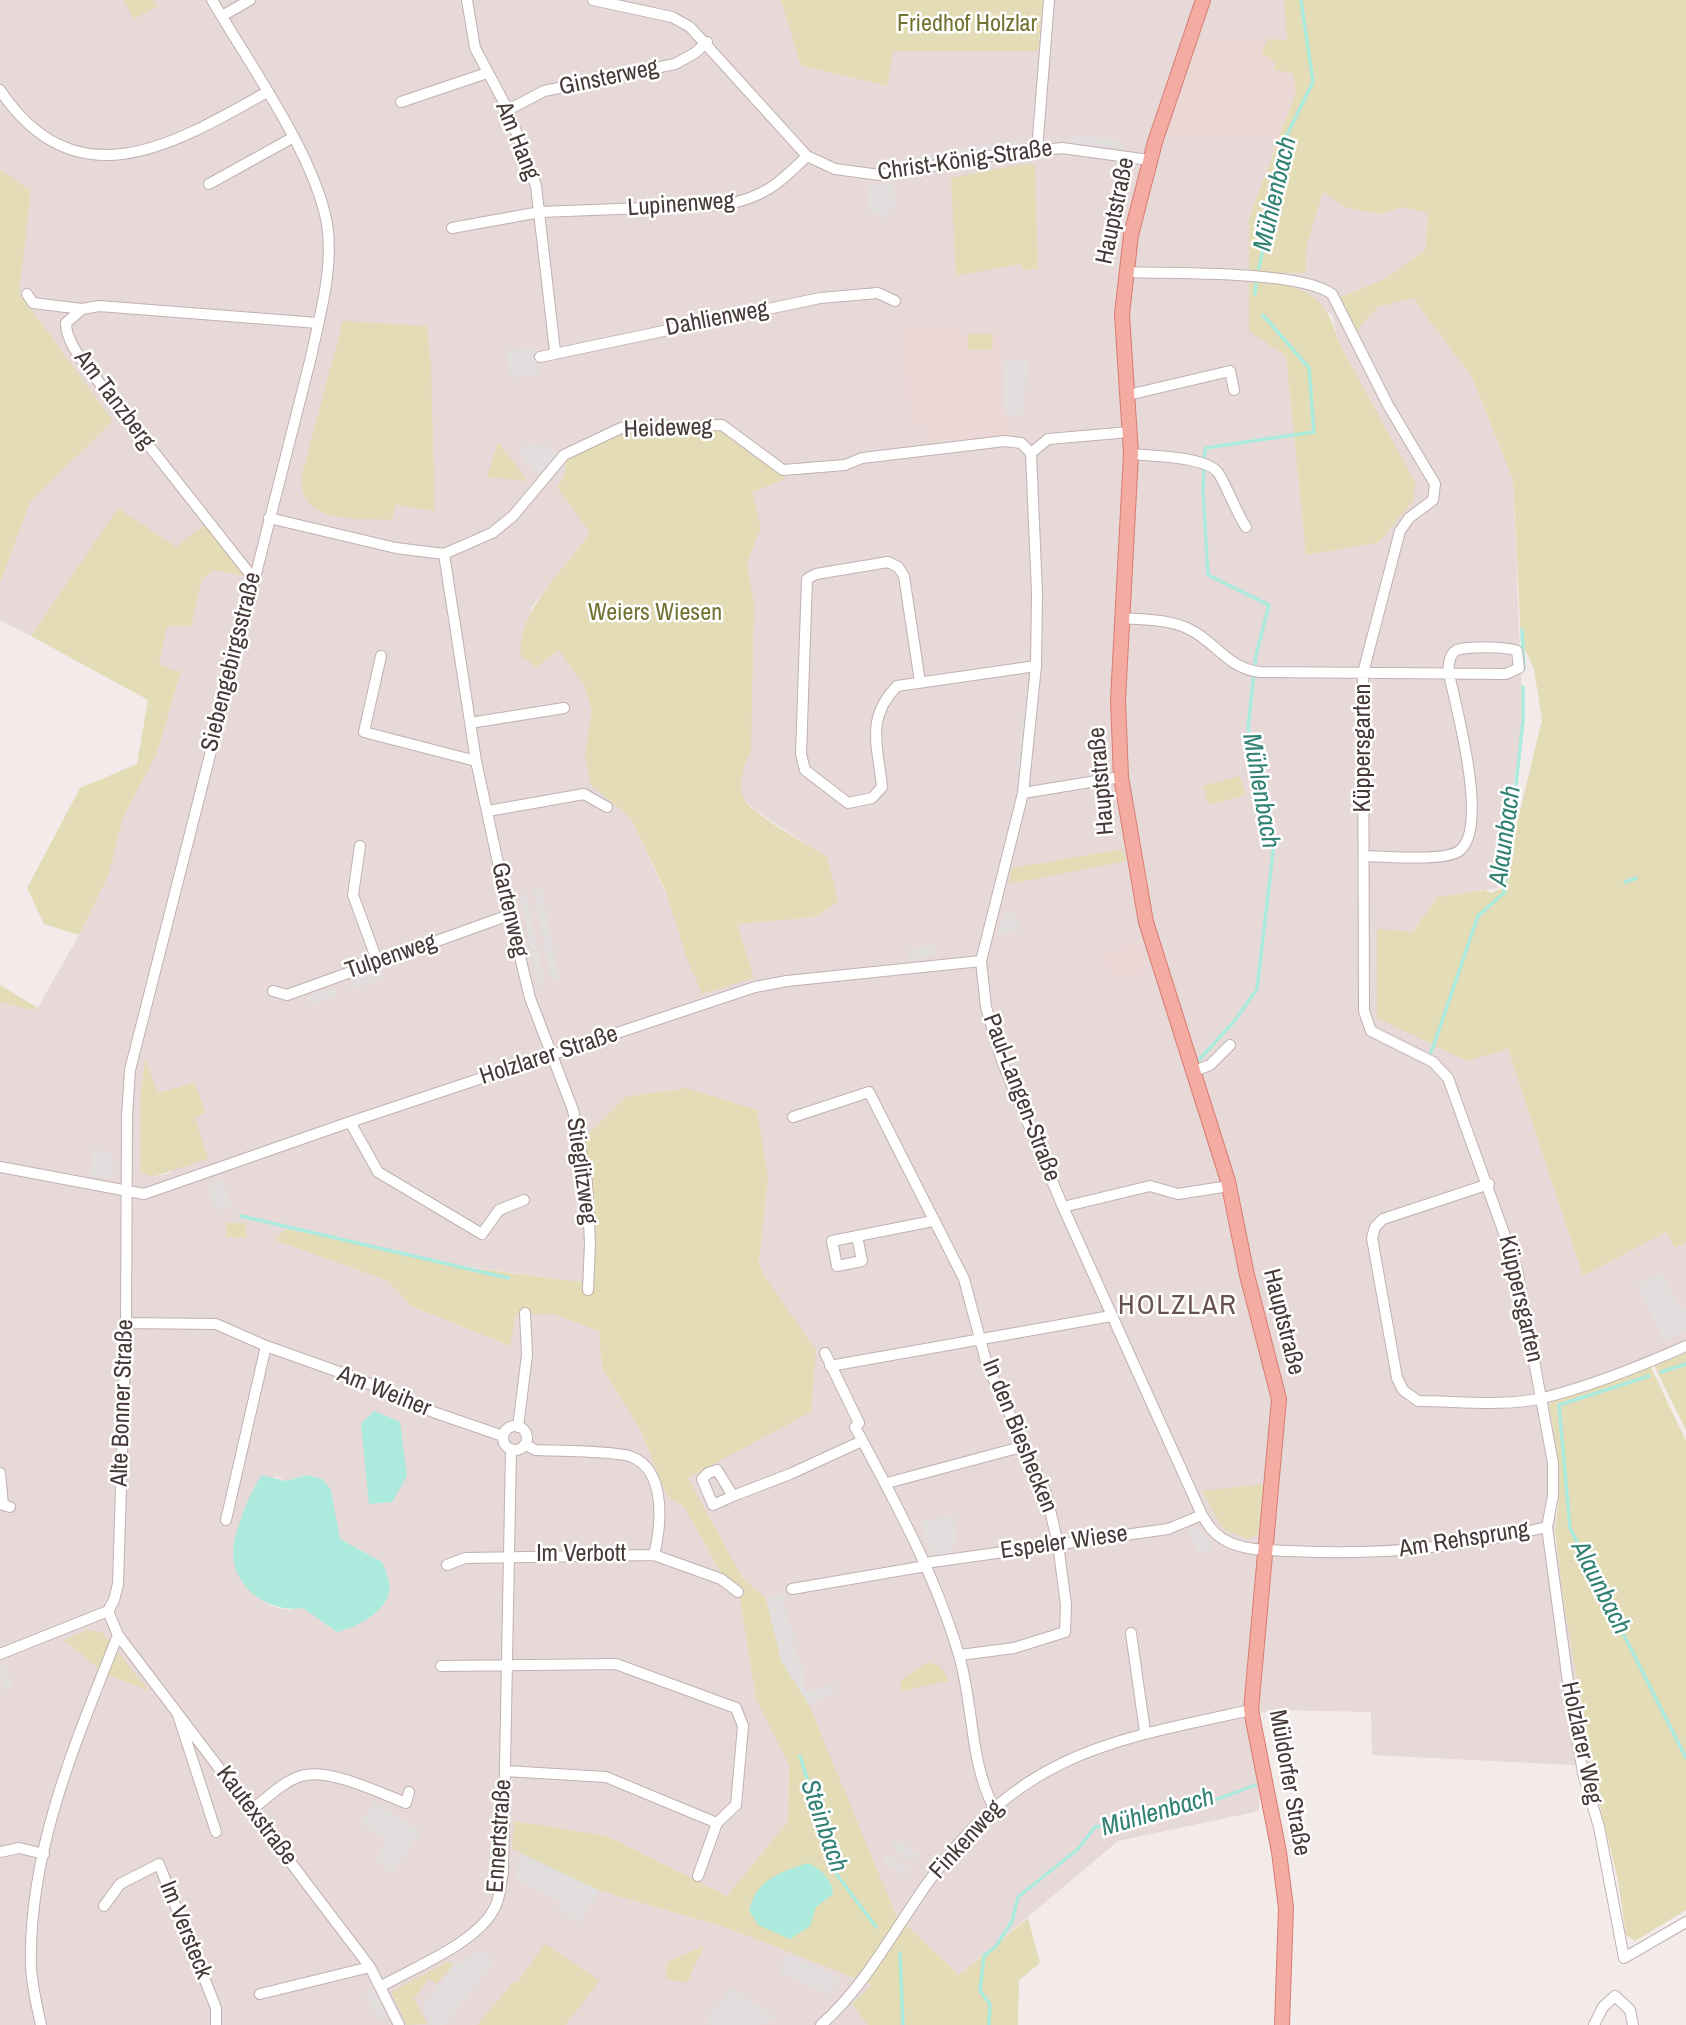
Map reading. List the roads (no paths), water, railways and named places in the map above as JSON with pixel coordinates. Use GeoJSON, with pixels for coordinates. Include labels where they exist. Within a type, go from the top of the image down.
{"type":"FeatureCollection","features":[{"type":"Feature","properties":{"kind":"main road","name":"Hauptstraße"},"geometry":{"type":"LineString","coordinates":[[1203,0],[1149,160],[1131,235],[1126,272],[1122,314],[1131,454],[1118,700],[1121,777],[1146,922],[1229,1186],[1247,1275],[1279,1399],[1266,1550]]}},
{"type":"Feature","properties":{"kind":"main road","name":"Müldorfer Straße"},"geometry":{"type":"LineString","coordinates":[[1266,1550],[1251,1710],[1279,1852],[1286,1908],[1282,2025]]}},
{"type":"Feature","properties":{"kind":"street","name":"Siebengebirgsstraße"},"geometry":{"type":"LineString","coordinates":[[127,1193],[130,1070],[318,323],[328,273],[327,225],[318,190],[267,92],[212,0]]}},
{"type":"Feature","properties":{"kind":"street"},"geometry":{"type":"LineString","coordinates":[[222,16],[250,0]]}},
{"type":"Feature","properties":{"kind":"street","name":"Am Hang"},"geometry":{"type":"LineString","coordinates":[[467,0],[475,48],[508,110],[536,186],[555,351]]}},
{"type":"Feature","properties":{"kind":"street","name":"Christ-König-Straße"},"geometry":{"type":"LineString","coordinates":[[593,0],[672,17],[690,27],[707,42],[807,156],[835,169],[856,174],[880,175],[1037,150],[1101,151],[1149,160]]}},
{"type":"Feature","properties":{"kind":"street"},"geometry":{"type":"LineString","coordinates":[[1037,150],[1049,0]]}},
{"type":"Feature","properties":{"kind":"street","name":"Ginsterweg"},"geometry":{"type":"LineString","coordinates":[[508,110],[544,91],[675,64],[707,42]]}},
{"type":"Feature","properties":{"kind":"street","name":"Am Hang"},"geometry":{"type":"LineString","coordinates":[[401,102],[487,73]]}},
{"type":"Feature","properties":{"kind":"street"},"geometry":{"type":"LineString","coordinates":[[0,90],[33,130],[64,149],[99,154],[140,152],[182,138],[267,92]]}},
{"type":"Feature","properties":{"kind":"street"},"geometry":{"type":"LineString","coordinates":[[209,184],[292,138]]}},
{"type":"Feature","properties":{"kind":"street","name":"Lupinenweg"},"geometry":{"type":"LineString","coordinates":[[540,212],[723,205],[747,201],[776,186],[807,156]]}},
{"type":"Feature","properties":{"kind":"street","name":"Am Hang"},"geometry":{"type":"LineString","coordinates":[[452,228],[540,212]]}},
{"type":"Feature","properties":{"kind":"street","name":"Küppersgarten"},"geometry":{"type":"LineString","coordinates":[[1126,272],[1289,279],[1320,285],[1332,294],[1388,405],[1434,478],[1437,489],[1433,500],[1409,518],[1400,531],[1363,673],[1363,998],[1371,1031],[1433,1062],[1448,1078],[1489,1184],[1517,1269],[1541,1398]]}},
{"type":"Feature","properties":{"kind":"street","name":"Dahlienweg"},"geometry":{"type":"LineString","coordinates":[[540,357],[555,351],[820,298],[877,293],[895,301]]}},
{"type":"Feature","properties":{"kind":"street"},"geometry":{"type":"LineString","coordinates":[[27,295],[33,303],[82,309],[99,306],[318,323]]}},
{"type":"Feature","properties":{"kind":"street","name":"Am Tanzberg"},"geometry":{"type":"LineString","coordinates":[[82,309],[66,323],[66,331],[77,352],[253,578]]}},
{"type":"Feature","properties":{"kind":"street"},"geometry":{"type":"LineString","coordinates":[[1128,395],[1230,370],[1234,390]]}},
{"type":"Feature","properties":{"kind":"street","name":"Heideweg"},"geometry":{"type":"LineString","coordinates":[[444,554],[492,533],[513,516],[564,455],[621,428],[722,425],[775,467],[783,470],[845,464],[852,459],[886,454],[944,450],[1005,441],[1021,443],[1031,453]]}},
{"type":"Feature","properties":{"kind":"street"},"geometry":{"type":"LineString","coordinates":[[1031,453],[1048,439],[1130,432]]}},
{"type":"Feature","properties":{"kind":"street","name":"Paul-Langen-Straße"},"geometry":{"type":"LineString","coordinates":[[1031,453],[1037,593],[1036,666],[1023,793],[981,961],[986,1007],[996,1046],[1063,1206],[1202,1516],[1212,1531],[1224,1540],[1266,1550]]}},
{"type":"Feature","properties":{"kind":"street"},"geometry":{"type":"LineString","coordinates":[[1131,454],[1196,461],[1212,467],[1217,471],[1234,509],[1247,527]]}},
{"type":"Feature","properties":{"kind":"street"},"geometry":{"type":"LineString","coordinates":[[269,517],[396,548],[444,554]]}},
{"type":"Feature","properties":{"kind":"street","name":"Gartenweg"},"geometry":{"type":"LineString","coordinates":[[444,554],[476,761],[509,915],[530,998],[550,1056]]}},
{"type":"Feature","properties":{"kind":"street"},"geometry":{"type":"LineString","coordinates":[[920,682],[904,576],[898,567],[888,562],[816,574],[807,579],[801,754],[805,770],[848,803],[872,798],[882,788],[876,722],[878,709],[897,686],[1036,666]]}},
{"type":"Feature","properties":{"kind":"street"},"geometry":{"type":"LineString","coordinates":[[1123,618],[1165,621],[1192,630],[1223,656],[1244,669],[1260,673],[1363,673],[1449,674],[1506,674],[1519,668],[1520,656],[1508,648],[1460,649],[1451,657],[1449,674],[1471,790],[1471,831],[1465,844],[1458,851],[1444,856],[1364,856]]}},
{"type":"Feature","properties":{"kind":"street"},"geometry":{"type":"LineString","coordinates":[[381,656],[364,732],[476,761]]}},
{"type":"Feature","properties":{"kind":"street"},"geometry":{"type":"LineString","coordinates":[[470,723],[564,708]]}},
{"type":"Feature","properties":{"kind":"street"},"geometry":{"type":"LineString","coordinates":[[1023,793],[1121,777]]}},
{"type":"Feature","properties":{"kind":"street"},"geometry":{"type":"LineString","coordinates":[[488,811],[584,794],[607,807]]}},
{"type":"Feature","properties":{"kind":"street"},"geometry":{"type":"LineString","coordinates":[[360,846],[353,895],[378,963]]}},
{"type":"Feature","properties":{"kind":"street","name":"Tulpenweg"},"geometry":{"type":"LineString","coordinates":[[273,991],[287,995],[509,915]]}},
{"type":"Feature","properties":{"kind":"street","name":"Holzlarer Straße"},"geometry":{"type":"LineString","coordinates":[[127,1193],[144,1194],[164,1188],[350,1122],[755,987],[811,978],[981,961]]}},
{"type":"Feature","properties":{"kind":"street"},"geometry":{"type":"LineString","coordinates":[[1194,1071],[1210,1065],[1230,1045]]}},
{"type":"Feature","properties":{"kind":"street","name":"Stieglitzweg"},"geometry":{"type":"LineString","coordinates":[[550,1056],[573,1110],[587,1182],[590,1243],[588,1290]]}},
{"type":"Feature","properties":{"kind":"street","name":"In den Bieshecken"},"geometry":{"type":"LineString","coordinates":[[793,1117],[869,1092],[964,1279],[987,1365],[1026,1446],[1054,1518],[1066,1605],[1065,1632],[1047,1640],[1014,1648],[960,1655]]}},
{"type":"Feature","properties":{"kind":"street"},"geometry":{"type":"LineString","coordinates":[[350,1122],[378,1172],[482,1234],[499,1210],[524,1200]]}},
{"type":"Feature","properties":{"kind":"street"},"geometry":{"type":"LineString","coordinates":[[0,1167],[114,1188],[127,1193]]}},
{"type":"Feature","properties":{"kind":"street"},"geometry":{"type":"LineString","coordinates":[[1489,1184],[1383,1219],[1375,1227],[1371,1238],[1397,1378],[1403,1390],[1418,1401],[1502,1402],[1541,1398],[1650,1362],[1686,1346]]}},
{"type":"Feature","properties":{"kind":"street"},"geometry":{"type":"LineString","coordinates":[[1063,1206],[1150,1186],[1178,1194],[1229,1186]]}},
{"type":"Feature","properties":{"kind":"street","name":"Alte Bonner Straße"},"geometry":{"type":"LineString","coordinates":[[108,1611],[118,1584],[127,1193]]}},
{"type":"Feature","properties":{"kind":"street"},"geometry":{"type":"LineString","coordinates":[[857,1236],[933,1221]]}},
{"type":"Feature","properties":{"kind":"street"},"geometry":{"type":"LineString","coordinates":[[518,1427],[527,1354],[525,1313]]}},
{"type":"Feature","properties":{"kind":"street"},"geometry":{"type":"LineString","coordinates":[[831,1369],[1111,1316]]}},
{"type":"Feature","properties":{"kind":"street","name":"Am Weiher"},"geometry":{"type":"LineString","coordinates":[[126,1323],[216,1324],[266,1346],[356,1378],[433,1412],[503,1436]]}},
{"type":"Feature","properties":{"kind":"street"},"geometry":{"type":"LineString","coordinates":[[226,1520],[266,1346]]}},
{"type":"Feature","properties":{"kind":"street"},"geometry":{"type":"LineString","coordinates":[[825,1353],[859,1423],[855,1427],[887,1483],[925,1565],[960,1655],[983,1788],[994,1808]]}},
{"type":"Feature","properties":{"kind":"street","name":"Am Rehsprung"},"geometry":{"type":"LineString","coordinates":[[1266,1550],[1381,1552],[1483,1542],[1547,1527],[1553,1496],[1553,1463],[1541,1398]]}},
{"type":"Feature","properties":{"kind":"street"},"geometry":{"type":"LineString","coordinates":[[511,1427],[518,1427],[526,1434],[525,1444],[519,1449],[511,1449],[504,1442],[503,1436],[511,1427]]}},
{"type":"Feature","properties":{"kind":"street"},"geometry":{"type":"LineString","coordinates":[[733,1496],[790,1474],[862,1441]]}},
{"type":"Feature","properties":{"kind":"street","name":"Im Verbott"},"geometry":{"type":"LineString","coordinates":[[525,1444],[535,1450],[632,1457],[646,1467],[659,1493],[658,1538],[654,1555]]}},
{"type":"Feature","properties":{"kind":"street"},"geometry":{"type":"LineString","coordinates":[[887,1483],[1026,1446]]}},
{"type":"Feature","properties":{"kind":"street","name":"Ennertstraße"},"geometry":{"type":"LineString","coordinates":[[380,1987],[468,1937],[493,1912],[503,1872],[511,1449]]}},
{"type":"Feature","properties":{"kind":"street"},"geometry":{"type":"LineString","coordinates":[[0,1473],[3,1504],[10,1507]]}},
{"type":"Feature","properties":{"kind":"street","name":"Espeler Wiese"},"geometry":{"type":"LineString","coordinates":[[792,1589],[1058,1544],[1168,1530],[1202,1516]]}},
{"type":"Feature","properties":{"kind":"street","name":"Holzlarer Weg"},"geometry":{"type":"LineString","coordinates":[[1547,1527],[1583,1773],[1600,1827],[1624,1958],[1686,1922]]}},
{"type":"Feature","properties":{"kind":"street","name":"Im Verbott"},"geometry":{"type":"LineString","coordinates":[[507,1556],[654,1555],[720,1579],[738,1592]]}},
{"type":"Feature","properties":{"kind":"street"},"geometry":{"type":"LineString","coordinates":[[447,1566],[465,1558],[507,1556]]}},
{"type":"Feature","properties":{"kind":"street"},"geometry":{"type":"LineString","coordinates":[[0,1654],[108,1611]]}},
{"type":"Feature","properties":{"kind":"street","name":"Kautexstraße"},"geometry":{"type":"LineString","coordinates":[[108,1611],[118,1635],[370,1968],[399,2025]]}},
{"type":"Feature","properties":{"kind":"street"},"geometry":{"type":"LineString","coordinates":[[1131,1633],[1145,1732]]}},
{"type":"Feature","properties":{"kind":"street"},"geometry":{"type":"LineString","coordinates":[[41,2025],[31,1970],[32,1911],[63,1775],[118,1635]]}},
{"type":"Feature","properties":{"kind":"street"},"geometry":{"type":"LineString","coordinates":[[441,1666],[616,1664],[713,1697],[736,1708],[743,1726],[736,1805],[718,1823],[698,1876]]}},
{"type":"Feature","properties":{"kind":"street"},"geometry":{"type":"LineString","coordinates":[[175,1709],[216,1832]]}},
{"type":"Feature","properties":{"kind":"street","name":"Finkenweg"},"geometry":{"type":"LineString","coordinates":[[821,2025],[843,2006],[930,1880],[967,1833],[1011,1793],[1063,1762],[1102,1744],[1145,1732],[1251,1710]]}},
{"type":"Feature","properties":{"kind":"street"},"geometry":{"type":"LineString","coordinates":[[505,1771],[606,1777],[718,1823]]}},
{"type":"Feature","properties":{"kind":"street"},"geometry":{"type":"LineString","coordinates":[[252,1809],[287,1782],[304,1774],[335,1776],[406,1803],[409,1792]]}},
{"type":"Feature","properties":{"kind":"street"},"geometry":{"type":"LineString","coordinates":[[0,1852],[19,1848],[44,1854]]}},
{"type":"Feature","properties":{"kind":"street","name":"Im Versteck"},"geometry":{"type":"LineString","coordinates":[[104,1906],[120,1884],[159,1864],[216,2008],[216,2025]]}},
{"type":"Feature","properties":{"kind":"street"},"geometry":{"type":"LineString","coordinates":[[260,1994],[370,1968]]}},
{"type":"Feature","properties":{"kind":"street"},"geometry":{"type":"LineString","coordinates":[[1594,2025],[1603,2007],[1615,1996],[1630,2010],[1633,2025]]}},
{"type":"Feature","properties":{"kind":"waterway","name":"Mühlenbach"},"geometry":{"type":"LineString","coordinates":[[1259,268],[1283,143],[1313,82],[1301,0]]}},
{"type":"Feature","properties":{"kind":"waterway","name":"Mühlenbach"},"geometry":{"type":"LineString","coordinates":[[1255,294],[1256,284]]}},
{"type":"Feature","properties":{"kind":"waterway","name":"Mühlenbach"},"geometry":{"type":"LineString","coordinates":[[1199,1060],[1236,1019],[1257,989],[1274,844],[1248,728],[1256,655],[1269,605],[1208,575],[1203,490],[1205,448],[1314,432],[1309,368],[1263,315]]}},
{"type":"Feature","properties":{"kind":"waterway","name":"Alaunbach"},"geometry":{"type":"LineString","coordinates":[[1522,630],[1524,669]]}},
{"type":"Feature","properties":{"kind":"waterway","name":"Alaunbach"},"geometry":{"type":"LineString","coordinates":[[1431,1053],[1478,916],[1504,893],[1523,721],[1523,687]]}},
{"type":"Feature","properties":{"kind":"waterway"},"geometry":{"type":"LineString","coordinates":[[1625,882],[1636,878]]}},
{"type":"Feature","properties":{"kind":"waterway"},"geometry":{"type":"LineString","coordinates":[[241,1216],[508,1278]]}},
{"type":"Feature","properties":{"kind":"waterway"},"geometry":{"type":"LineString","coordinates":[[1661,1372],[1686,1364]]}},
{"type":"Feature","properties":{"kind":"waterway","name":"Alaunbach"},"geometry":{"type":"LineString","coordinates":[[1649,1376],[1559,1405],[1570,1528],[1686,1758]]}},
{"type":"Feature","properties":{"kind":"waterway","name":"Steinbach"},"geometry":{"type":"LineString","coordinates":[[800,1756],[837,1875],[876,1927]]}},
{"type":"Feature","properties":{"kind":"waterway","name":"Mühlenbach"},"geometry":{"type":"LineString","coordinates":[[989,2025],[990,2004],[980,1991],[984,1956],[996,1946],[1012,1921],[1018,1897],[1078,1849],[1095,1827],[1176,1812],[1255,1785]]}},
{"type":"Feature","properties":{"kind":"waterway","name":"Steinbach"},"geometry":{"type":"LineString","coordinates":[[900,1953],[903,2025]]}},
{"type":"Feature","properties":{"kind":"district","name":"HOLZLAR"},"geometry":{"type":"Point","coordinates":[1178,1306]}},
{"type":"Feature","properties":{"kind":"park label","name":"Friedhof Holzlar"},"geometry":{"type":"Point","coordinates":[967,25]}},
{"type":"Feature","properties":{"kind":"park label","name":"Weiers Wiesen"},"geometry":{"type":"Point","coordinates":[655,614]}}]}
